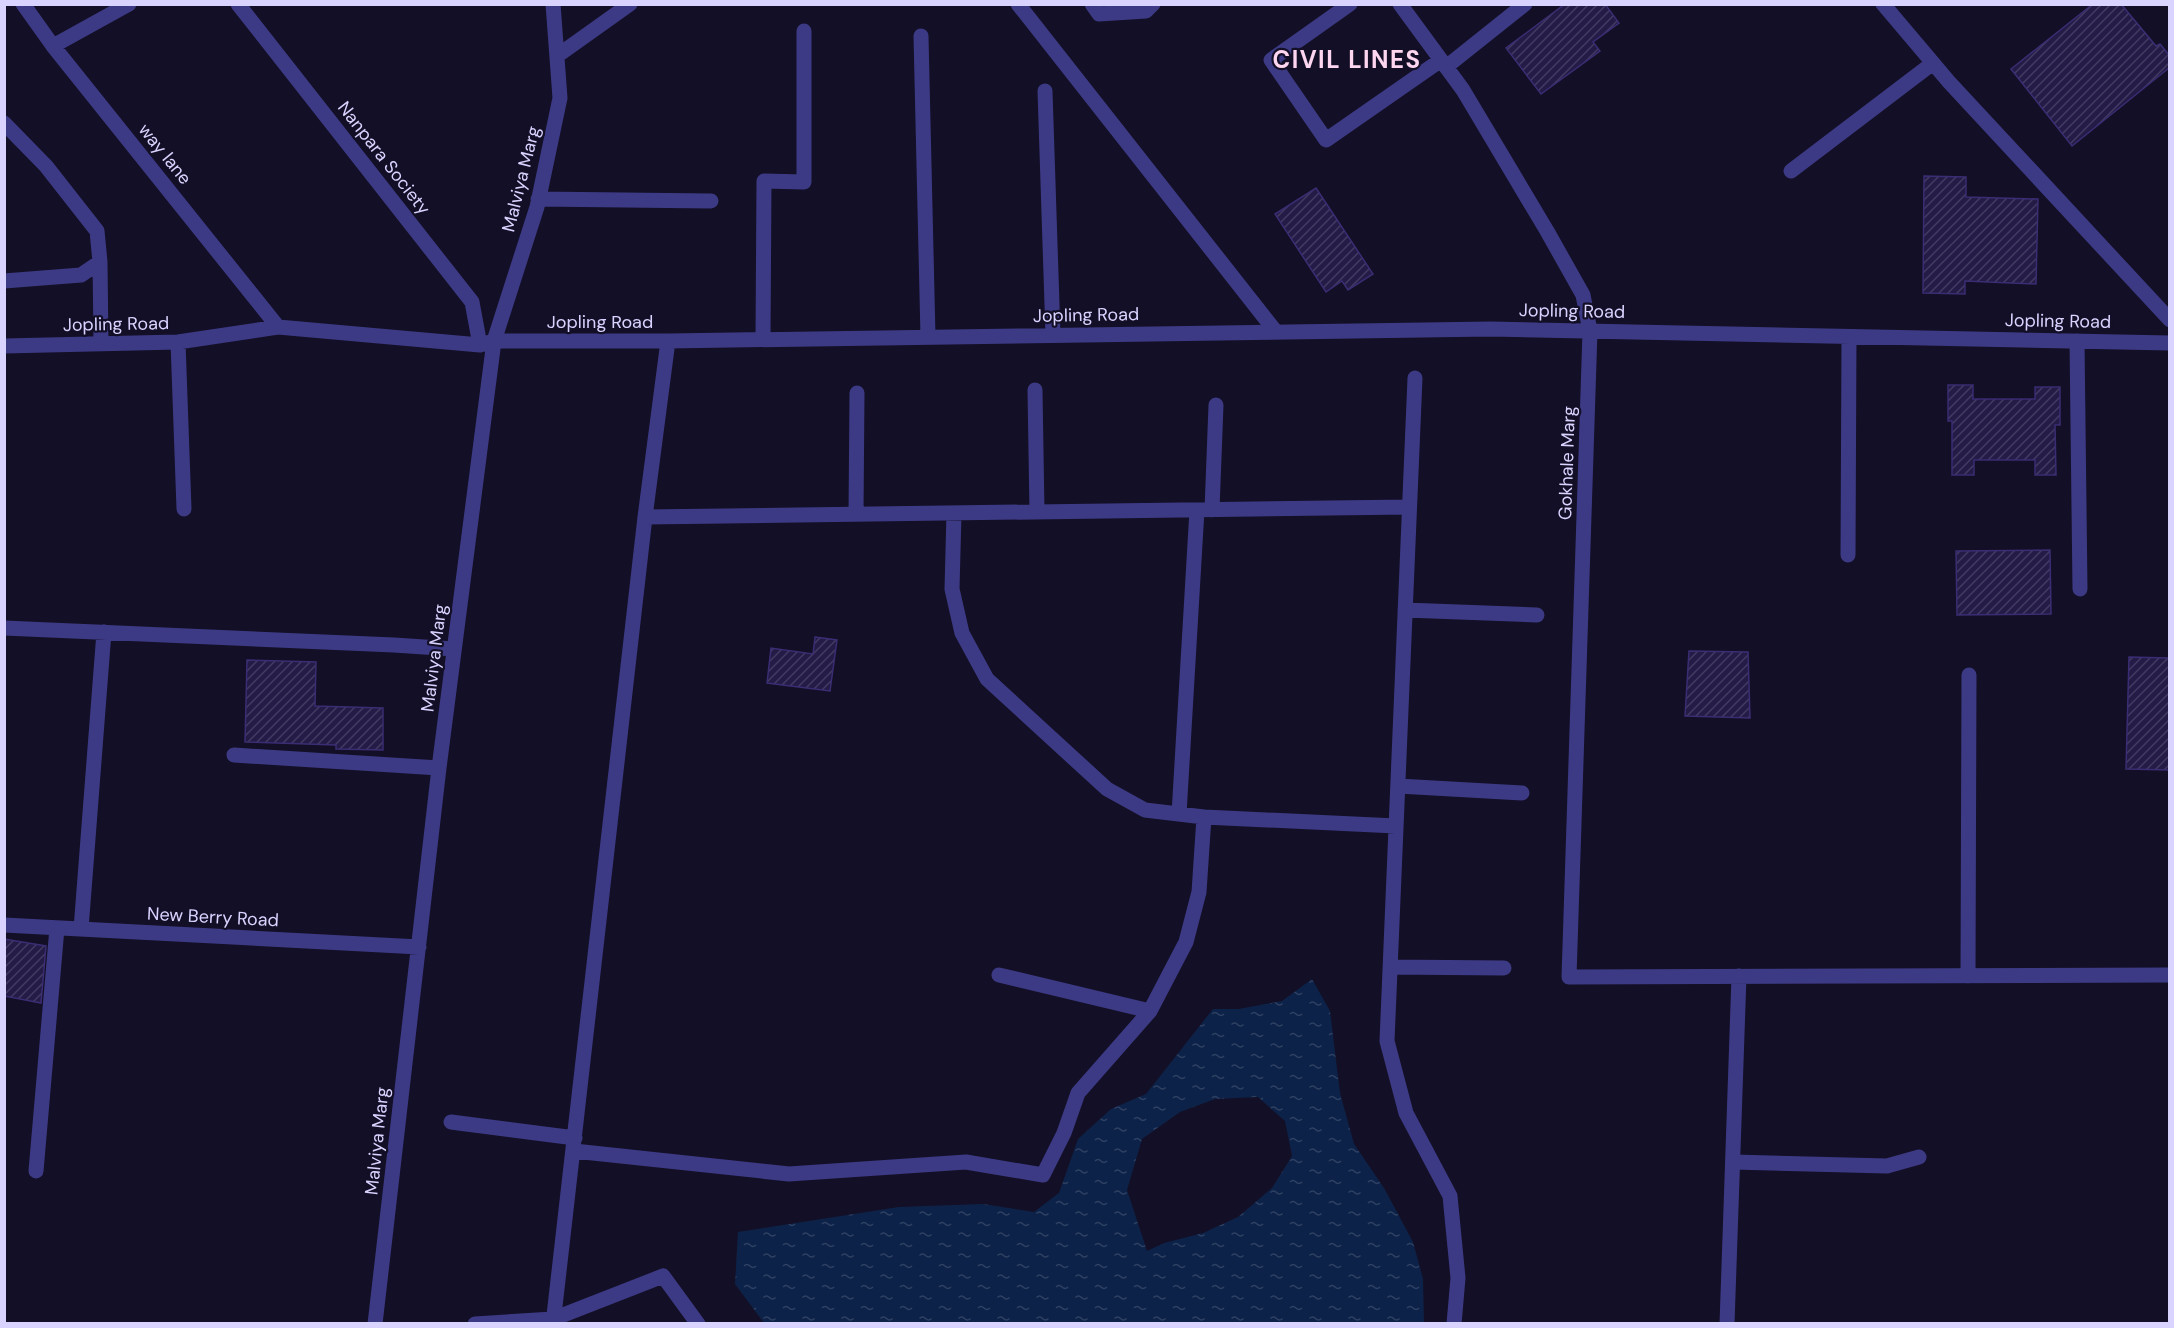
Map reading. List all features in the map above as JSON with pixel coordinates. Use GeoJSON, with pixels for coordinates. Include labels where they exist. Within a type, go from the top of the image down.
{"type":"FeatureCollection","features":[{"type":"Feature","properties":{"kind":"street","name":"way lane"},"geometry":{"type":"LineString","coordinates":[[23,4],[53,46],[278,327]]}},
{"type":"Feature","properties":{"kind":"street"},"geometry":{"type":"LineString","coordinates":[[53,46],[129,4]]}},
{"type":"Feature","properties":{"kind":"street","name":"Nanpara Society"},"geometry":{"type":"LineString","coordinates":[[238,4],[472,302],[487,343]]}},
{"type":"Feature","properties":{"kind":"street","name":"Malviya Marg"},"geometry":{"type":"LineString","coordinates":[[375,1323],[454,649],[487,343],[538,199],[560,98],[553,4]]}},
{"type":"Feature","properties":{"kind":"street"},"geometry":{"type":"LineString","coordinates":[[557,56],[630,4]]}},
{"type":"Feature","properties":{"kind":"street"},"geometry":{"type":"LineString","coordinates":[[1018,4],[1276,332]]}},
{"type":"Feature","properties":{"kind":"street"},"geometry":{"type":"LineString","coordinates":[[1092,4],[1100,14],[1146,11],[1153,4]]}},
{"type":"Feature","properties":{"kind":"street"},"geometry":{"type":"LineString","coordinates":[[1350,4],[1271,60],[1326,140],[1443,63],[1525,4]]}},
{"type":"Feature","properties":{"kind":"street","name":"Gokhale Marg"},"geometry":{"type":"LineString","coordinates":[[1400,4],[1463,90],[1583,295],[1590,331],[1569,977],[1739,976]]}},
{"type":"Feature","properties":{"kind":"street"},"geometry":{"type":"LineString","coordinates":[[1883,4],[1933,63],[2169,320]]}},
{"type":"Feature","properties":{"kind":"street"},"geometry":{"type":"LineString","coordinates":[[763,339],[764,181],[804,182],[804,32]]}},
{"type":"Feature","properties":{"kind":"street"},"geometry":{"type":"LineString","coordinates":[[921,36],[928,337]]}},
{"type":"Feature","properties":{"kind":"street"},"geometry":{"type":"LineString","coordinates":[[1791,171],[1933,63]]}},
{"type":"Feature","properties":{"kind":"street"},"geometry":{"type":"LineString","coordinates":[[1046,91],[1053,335]]}},
{"type":"Feature","properties":{"kind":"street"},"geometry":{"type":"LineString","coordinates":[[4,123],[46,166],[97,231],[100,262],[101,343]]}},
{"type":"Feature","properties":{"kind":"street"},"geometry":{"type":"LineString","coordinates":[[538,199],[711,201]]}},
{"type":"Feature","properties":{"kind":"street"},"geometry":{"type":"LineString","coordinates":[[4,281],[81,275],[100,262]]}},
{"type":"Feature","properties":{"kind":"street","name":"Jopling Road"},"geometry":{"type":"LineString","coordinates":[[4,346],[178,342],[278,327],[487,343],[1491,329],[2169,343]]}},
{"type":"Feature","properties":{"kind":"street"},"geometry":{"type":"LineString","coordinates":[[1848,555],[1849,337]]}},
{"type":"Feature","properties":{"kind":"street"},"geometry":{"type":"LineString","coordinates":[[554,1322],[645,517],[668,341]]}},
{"type":"Feature","properties":{"kind":"street"},"geometry":{"type":"LineString","coordinates":[[2077,341],[2080,589]]}},
{"type":"Feature","properties":{"kind":"street"},"geometry":{"type":"LineString","coordinates":[[178,342],[184,509]]}},
{"type":"Feature","properties":{"kind":"street"},"geometry":{"type":"LineString","coordinates":[[1415,378],[1387,1041],[1406,1113],[1450,1196],[1458,1278],[1454,1323]]}},
{"type":"Feature","properties":{"kind":"street"},"geometry":{"type":"LineString","coordinates":[[1035,390],[1037,512]]}},
{"type":"Feature","properties":{"kind":"street"},"geometry":{"type":"LineString","coordinates":[[856,514],[857,393]]}},
{"type":"Feature","properties":{"kind":"street"},"geometry":{"type":"LineString","coordinates":[[1179,814],[1204,510],[1216,405]]}},
{"type":"Feature","properties":{"kind":"street"},"geometry":{"type":"LineString","coordinates":[[645,517],[1409,507]]}},
{"type":"Feature","properties":{"kind":"street"},"geometry":{"type":"LineString","coordinates":[[954,513],[952,589],[962,633],[987,679],[1107,789],[1145,810],[1204,817],[1396,826]]}},
{"type":"Feature","properties":{"kind":"street"},"geometry":{"type":"LineString","coordinates":[[1405,610],[1537,615]]}},
{"type":"Feature","properties":{"kind":"street"},"geometry":{"type":"LineString","coordinates":[[4,628],[454,649]]}},
{"type":"Feature","properties":{"kind":"street"},"geometry":{"type":"LineString","coordinates":[[81,929],[104,632]]}},
{"type":"Feature","properties":{"kind":"street"},"geometry":{"type":"LineString","coordinates":[[1968,976],[1969,675]]}},
{"type":"Feature","properties":{"kind":"street"},"geometry":{"type":"LineString","coordinates":[[234,755],[439,768]]}},
{"type":"Feature","properties":{"kind":"street"},"geometry":{"type":"LineString","coordinates":[[1398,786],[1522,793]]}},
{"type":"Feature","properties":{"kind":"street"},"geometry":{"type":"LineString","coordinates":[[451,1122],[575,1145],[789,1174],[966,1162],[1043,1175],[1064,1133],[1078,1093],[1150,1011],[1186,942],[1199,892],[1204,817]]}},
{"type":"Feature","properties":{"kind":"street","name":"New Berry Road"},"geometry":{"type":"LineString","coordinates":[[4,925],[419,947]]}},
{"type":"Feature","properties":{"kind":"street"},"geometry":{"type":"LineString","coordinates":[[36,1171],[57,928]]}},
{"type":"Feature","properties":{"kind":"street"},"geometry":{"type":"LineString","coordinates":[[1390,967],[1504,968]]}},
{"type":"Feature","properties":{"kind":"street"},"geometry":{"type":"LineString","coordinates":[[999,975],[1150,1011]]}},
{"type":"Feature","properties":{"kind":"street"},"geometry":{"type":"LineString","coordinates":[[1727,1323],[1739,976],[2169,975]]}},
{"type":"Feature","properties":{"kind":"street"},"geometry":{"type":"LineString","coordinates":[[1733,1162],[1887,1166],[1919,1158]]}},
{"type":"Feature","properties":{"kind":"street"},"geometry":{"type":"LineString","coordinates":[[475,1323],[554,1322],[663,1276],[698,1323]]}},
{"type":"Feature","properties":{"kind":"water"},"geometry":{"type":"Polygon","coordinates":[[[1312,979],[1330,1011],[1340,1093],[1354,1144],[1384,1188],[1413,1242],[1423,1279],[1424,1323],[764,1323],[735,1284],[738,1232],[899,1207],[983,1204],[1034,1212],[1059,1193],[1078,1139],[1111,1109],[1146,1094],[1213,1009],[1239,1009],[1282,1001],[1312,979]],[[1258,1097],[1215,1099],[1180,1112],[1142,1139],[1127,1190],[1147,1251],[1164,1243],[1203,1233],[1238,1217],[1272,1188],[1292,1156],[1285,1121],[1258,1097]]]}},
{"type":"Feature","properties":{"kind":"building"},"geometry":{"type":"Polygon","coordinates":[[[1565,4],[1605,4],[1619,23],[1593,42],[1600,51],[1541,94],[1506,48],[1565,4]]]}},
{"type":"Feature","properties":{"kind":"building"},"geometry":{"type":"Polygon","coordinates":[[[2093,4],[2121,4],[2156,46],[2160,44],[2169,55],[2169,68],[2072,146],[2011,69],[2093,4]]]}},
{"type":"Feature","properties":{"kind":"building"},"geometry":{"type":"Polygon","coordinates":[[[1924,176],[1966,177],[1966,197],[2038,199],[2036,284],[1965,281],[1965,294],[1923,293],[1924,176]]]}},
{"type":"Feature","properties":{"kind":"building"},"geometry":{"type":"Polygon","coordinates":[[[1316,188],[1373,274],[1348,290],[1342,281],[1326,292],[1275,214],[1316,188]]]}},
{"type":"Feature","properties":{"kind":"building"},"geometry":{"type":"Polygon","coordinates":[[[1948,385],[1973,385],[1973,399],[2035,399],[2035,387],[2060,387],[2060,425],[2055,425],[2056,475],[2035,475],[2035,460],[1974,460],[1974,475],[1952,475],[1952,421],[1948,421],[1948,385]]]}},
{"type":"Feature","properties":{"kind":"building"},"geometry":{"type":"Polygon","coordinates":[[[2050,550],[2051,614],[1957,615],[1956,551],[2050,550]]]}},
{"type":"Feature","properties":{"kind":"building"},"geometry":{"type":"Polygon","coordinates":[[[815,637],[837,640],[830,691],[767,683],[771,648],[813,654],[815,637]]]}},
{"type":"Feature","properties":{"kind":"building"},"geometry":{"type":"Polygon","coordinates":[[[1689,651],[1748,652],[1750,718],[1685,716],[1689,651]]]}},
{"type":"Feature","properties":{"kind":"building"},"geometry":{"type":"Polygon","coordinates":[[[2129,657],[2169,658],[2169,770],[2126,769],[2129,657]]]}},
{"type":"Feature","properties":{"kind":"building"},"geometry":{"type":"Polygon","coordinates":[[[247,660],[316,662],[315,706],[383,708],[383,750],[336,749],[336,745],[245,742],[247,660]]]}},
{"type":"Feature","properties":{"kind":"building"},"geometry":{"type":"Polygon","coordinates":[[[4,939],[46,946],[41,1003],[4,996],[4,939]]]}},
{"type":"Feature","properties":{"kind":"district","name":"CIVIL LINES"},"geometry":{"type":"Point","coordinates":[1347,60]}}]}
